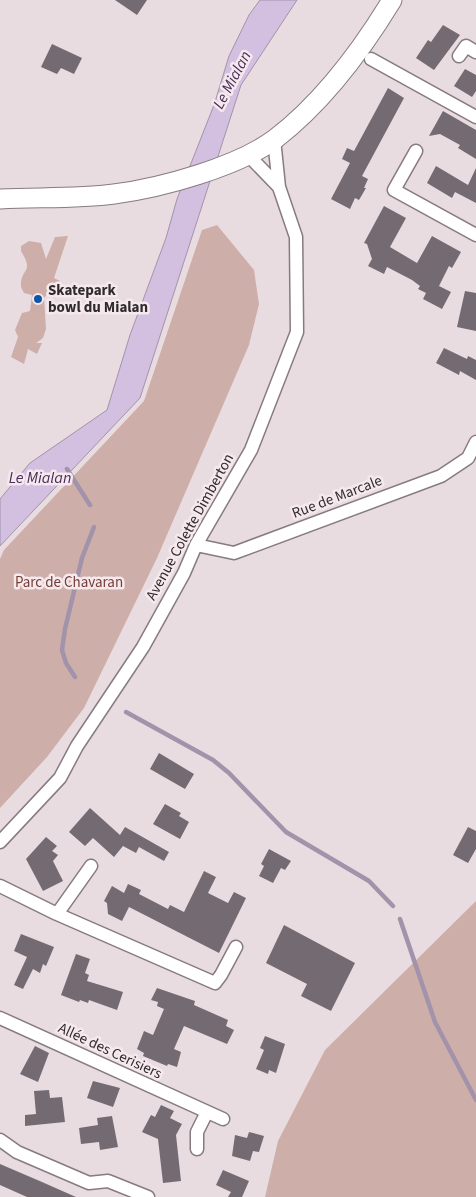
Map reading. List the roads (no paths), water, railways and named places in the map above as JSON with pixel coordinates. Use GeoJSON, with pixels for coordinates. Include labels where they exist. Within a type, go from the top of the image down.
{"type":"FeatureCollection","features":[{"type":"Feature","properties":{"kind":"main road"},"geometry":{"type":"LineString","coordinates":[[0,199],[112,195],[148,189],[243,156],[274,139],[309,107],[344,69],[392,0]]}},
{"type":"Feature","properties":{"kind":"street"},"geometry":{"type":"LineString","coordinates":[[459,56],[466,46],[476,52]]}},
{"type":"Feature","properties":{"kind":"street"},"geometry":{"type":"LineString","coordinates":[[371,59],[476,117]]}},
{"type":"Feature","properties":{"kind":"street","name":"Avenue Colette Dimberton"},"geometry":{"type":"LineString","coordinates":[[0,842],[60,778],[77,746],[143,647],[184,573],[196,545],[251,450],[297,332],[296,237],[279,187],[274,139]]}},
{"type":"Feature","properties":{"kind":"street"},"geometry":{"type":"LineString","coordinates":[[416,151],[394,190],[476,235]]}},
{"type":"Feature","properties":{"kind":"street","name":"Avenue Colette Dimberton"},"geometry":{"type":"LineString","coordinates":[[243,156],[279,187]]}},
{"type":"Feature","properties":{"kind":"street","name":"Rue de Marcale"},"geometry":{"type":"LineString","coordinates":[[196,545],[234,553],[441,476],[468,458],[476,442]]}},
{"type":"Feature","properties":{"kind":"street"},"geometry":{"type":"LineString","coordinates":[[58,914],[91,866]]}},
{"type":"Feature","properties":{"kind":"street"},"geometry":{"type":"LineString","coordinates":[[0,886],[58,914],[214,983],[222,975],[236,947]]}},
{"type":"Feature","properties":{"kind":"street","name":"Allée des Cerisiers"},"geometry":{"type":"LineString","coordinates":[[0,1018],[223,1119]]}},
{"type":"Feature","properties":{"kind":"street"},"geometry":{"type":"LineString","coordinates":[[197,1149],[197,1132],[207,1112]]}},
{"type":"Feature","properties":{"kind":"street"},"geometry":{"type":"LineString","coordinates":[[0,1135],[0,1140],[17,1152],[89,1183],[108,1181],[148,1197]]}},
{"type":"Feature","properties":{"kind":"water","name":"Le Mialan"},"geometry":{"type":"Polygon","coordinates":[[[260,0],[297,0],[241,85],[140,398],[0,546],[0,499],[30,463],[107,410],[130,335],[166,238],[177,199],[214,105],[229,56],[249,15],[260,0]]]}},
{"type":"Feature","properties":{"kind":"waterway"},"geometry":{"type":"LineString","coordinates":[[67,469],[90,505]]}},
{"type":"Feature","properties":{"kind":"waterway"},"geometry":{"type":"LineString","coordinates":[[75,677],[66,663],[62,650],[65,629],[82,558],[94,527]]}},
{"type":"Feature","properties":{"kind":"waterway"},"geometry":{"type":"LineString","coordinates":[[126,712],[213,760],[229,773],[286,832],[369,881],[393,906]]}},
{"type":"Feature","properties":{"kind":"waterway"},"geometry":{"type":"LineString","coordinates":[[400,919],[435,1022],[476,1100]]}},
{"type":"Feature","properties":{"kind":"place","name":"Skatepark bowl du Mialan"},"geometry":{"type":"Point","coordinates":[38,299]}},
{"type":"Feature","properties":{"kind":"park label","name":"Parc de Chavaran"},"geometry":{"type":"Point","coordinates":[69,582]}}]}
